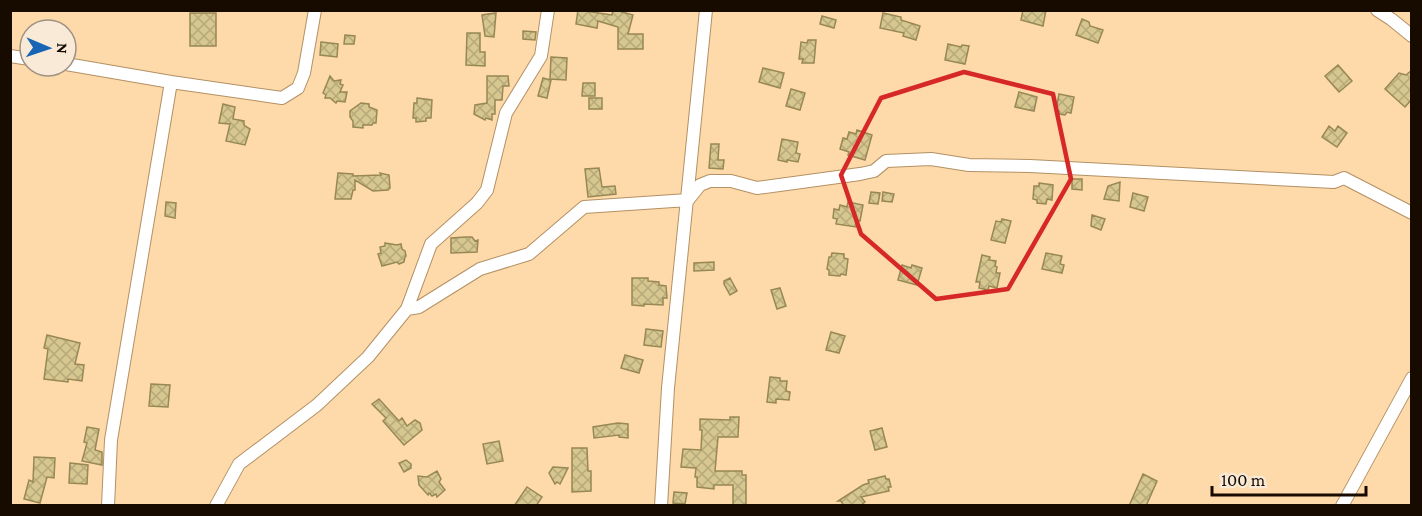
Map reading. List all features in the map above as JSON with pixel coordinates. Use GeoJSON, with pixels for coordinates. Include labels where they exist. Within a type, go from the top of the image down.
{"type":"FeatureCollection","features":[{"type":"Feature","properties":{"kind":"street"},"geometry":{"type":"LineString","coordinates":[[78,66],[282,98],[298,88],[304,74],[315,10]]}},
{"type":"Feature","properties":{"kind":"street"},"geometry":{"type":"LineString","coordinates":[[216,506],[239,464],[317,405],[369,357],[406,309],[431,244],[477,203],[486,190],[506,113],[541,56],[548,10]]}},
{"type":"Feature","properties":{"kind":"street"},"geometry":{"type":"LineString","coordinates":[[661,506],[668,388],[706,10]]}},
{"type":"Feature","properties":{"kind":"street"},"geometry":{"type":"LineString","coordinates":[[1377,10],[1412,36]]}},
{"type":"Feature","properties":{"kind":"street"},"geometry":{"type":"LineString","coordinates":[[108,506],[111,440],[171,82]]}},
{"type":"Feature","properties":{"kind":"street"},"geometry":{"type":"LineString","coordinates":[[406,309],[419,307],[480,269],[529,254],[584,207],[688,200],[700,185],[710,182],[731,181],[757,188],[874,171],[886,161],[931,159],[969,165],[1030,166],[1334,182],[1344,178],[1412,213]]}},
{"type":"Feature","properties":{"kind":"street"},"geometry":{"type":"LineString","coordinates":[[1342,506],[1412,378]]}},
{"type":"Feature","properties":{"kind":"highlighted area"},"geometry":{"type":"Polygon","coordinates":[[[964,72],[1053,94],[1071,179],[1008,289],[936,299],[861,234],[841,175],[881,98],[964,72]]]}},
{"type":"Feature","properties":{"kind":"building"},"geometry":{"type":"Polygon","coordinates":[[[578,10],[612,15],[615,10],[633,15],[628,34],[643,34],[643,49],[618,49],[618,27],[598,21],[597,28],[576,24],[578,10]]]}},
{"type":"Feature","properties":{"kind":"building"},"geometry":{"type":"Polygon","coordinates":[[[1023,10],[1046,10],[1043,26],[1021,20],[1023,10]]]}},
{"type":"Feature","properties":{"kind":"building"},"geometry":{"type":"Polygon","coordinates":[[[190,13],[216,13],[216,46],[190,46],[190,13]]]}},
{"type":"Feature","properties":{"kind":"building"},"geometry":{"type":"Polygon","coordinates":[[[496,13],[494,37],[485,36],[482,15],[496,13]]]}},
{"type":"Feature","properties":{"kind":"building"},"geometry":{"type":"Polygon","coordinates":[[[883,13],[901,17],[901,20],[920,26],[916,40],[903,36],[904,33],[880,28],[883,13]]]}},
{"type":"Feature","properties":{"kind":"building"},"geometry":{"type":"Polygon","coordinates":[[[822,16],[836,20],[834,28],[820,24],[822,16]]]}},
{"type":"Feature","properties":{"kind":"building"},"geometry":{"type":"Polygon","coordinates":[[[1082,19],[1089,22],[1090,26],[1103,30],[1098,43],[1076,35],[1082,19]]]}},
{"type":"Feature","properties":{"kind":"building"},"geometry":{"type":"Polygon","coordinates":[[[523,31],[536,32],[535,40],[523,39],[523,31]]]}},
{"type":"Feature","properties":{"kind":"building"},"geometry":{"type":"Polygon","coordinates":[[[467,33],[480,33],[480,52],[485,52],[485,66],[466,65],[467,33]]]}},
{"type":"Feature","properties":{"kind":"building"},"geometry":{"type":"Polygon","coordinates":[[[345,35],[355,36],[354,44],[344,44],[345,35]]]}},
{"type":"Feature","properties":{"kind":"building"},"geometry":{"type":"Polygon","coordinates":[[[808,40],[816,40],[814,63],[802,63],[803,59],[799,59],[801,42],[807,43],[808,40]]]}},
{"type":"Feature","properties":{"kind":"building"},"geometry":{"type":"Polygon","coordinates":[[[321,42],[338,44],[337,57],[320,55],[321,42]]]}},
{"type":"Feature","properties":{"kind":"building"},"geometry":{"type":"Polygon","coordinates":[[[948,44],[969,46],[965,64],[945,60],[948,44]]]}},
{"type":"Feature","properties":{"kind":"building"},"geometry":{"type":"Polygon","coordinates":[[[551,57],[567,58],[566,80],[550,79],[551,57]]]}},
{"type":"Feature","properties":{"kind":"building"},"geometry":{"type":"Polygon","coordinates":[[[1338,65],[1352,81],[1339,92],[1325,76],[1338,65]]]}},
{"type":"Feature","properties":{"kind":"building"},"geometry":{"type":"Polygon","coordinates":[[[763,68],[784,73],[780,88],[759,82],[763,68]]]}},
{"type":"Feature","properties":{"kind":"building"},"geometry":{"type":"Polygon","coordinates":[[[1412,70],[1412,99],[1405,107],[1385,89],[1399,73],[1406,75],[1412,70]]]}},
{"type":"Feature","properties":{"kind":"building"},"geometry":{"type":"Polygon","coordinates":[[[330,76],[334,81],[341,80],[340,84],[343,85],[340,92],[347,92],[345,102],[337,101],[336,103],[330,98],[325,98],[326,95],[323,93],[330,76]]]}},
{"type":"Feature","properties":{"kind":"building"},"geometry":{"type":"Polygon","coordinates":[[[487,76],[508,76],[509,86],[503,86],[502,100],[495,100],[495,114],[492,114],[492,120],[486,118],[485,120],[474,114],[475,105],[487,103],[487,76]]]}},
{"type":"Feature","properties":{"kind":"building"},"geometry":{"type":"Polygon","coordinates":[[[543,78],[551,80],[547,98],[538,96],[543,78]]]}},
{"type":"Feature","properties":{"kind":"building"},"geometry":{"type":"Polygon","coordinates":[[[583,83],[595,83],[595,96],[582,96],[583,83]]]}},
{"type":"Feature","properties":{"kind":"building"},"geometry":{"type":"Polygon","coordinates":[[[791,89],[805,93],[800,110],[786,106],[791,89]]]}},
{"type":"Feature","properties":{"kind":"building"},"geometry":{"type":"Polygon","coordinates":[[[1019,92],[1037,97],[1034,111],[1015,107],[1019,92]]]}},
{"type":"Feature","properties":{"kind":"building"},"geometry":{"type":"Polygon","coordinates":[[[1059,94],[1074,97],[1071,113],[1059,114],[1056,110],[1059,94]]]}},
{"type":"Feature","properties":{"kind":"building"},"geometry":{"type":"Polygon","coordinates":[[[417,98],[432,100],[431,118],[426,118],[426,121],[416,122],[416,118],[413,118],[414,103],[417,103],[417,98]]]}},
{"type":"Feature","properties":{"kind":"building"},"geometry":{"type":"Polygon","coordinates":[[[589,98],[602,98],[602,109],[589,109],[589,98]]]}},
{"type":"Feature","properties":{"kind":"building"},"geometry":{"type":"Polygon","coordinates":[[[361,103],[369,104],[369,107],[377,110],[376,123],[363,125],[363,128],[353,127],[350,111],[361,103]]]}},
{"type":"Feature","properties":{"kind":"building"},"geometry":{"type":"Polygon","coordinates":[[[223,104],[235,107],[233,119],[244,121],[244,125],[250,129],[245,145],[226,141],[230,124],[219,123],[223,104]]]}},
{"type":"Feature","properties":{"kind":"building"},"geometry":{"type":"Polygon","coordinates":[[[1329,126],[1335,131],[1338,126],[1347,133],[1337,147],[1322,137],[1329,126]]]}},
{"type":"Feature","properties":{"kind":"building"},"geometry":{"type":"Polygon","coordinates":[[[857,130],[872,135],[865,160],[848,155],[849,152],[840,149],[843,138],[847,139],[849,132],[856,134],[857,130]]]}},
{"type":"Feature","properties":{"kind":"building"},"geometry":{"type":"Polygon","coordinates":[[[782,139],[798,142],[796,153],[800,154],[798,162],[778,160],[782,139]]]}},
{"type":"Feature","properties":{"kind":"building"},"geometry":{"type":"Polygon","coordinates":[[[711,144],[719,144],[718,160],[724,160],[723,169],[709,168],[711,144]]]}},
{"type":"Feature","properties":{"kind":"building"},"geometry":{"type":"Polygon","coordinates":[[[599,168],[602,187],[615,186],[616,194],[588,197],[585,169],[599,168]]]}},
{"type":"Feature","properties":{"kind":"building"},"geometry":{"type":"Polygon","coordinates":[[[338,173],[353,174],[353,176],[381,175],[380,173],[389,175],[390,188],[373,191],[355,180],[355,190],[353,190],[351,199],[335,199],[338,173]]]}},
{"type":"Feature","properties":{"kind":"building"},"geometry":{"type":"Polygon","coordinates":[[[1072,179],[1082,179],[1082,190],[1072,189],[1072,179]]]}},
{"type":"Feature","properties":{"kind":"building"},"geometry":{"type":"Polygon","coordinates":[[[1120,182],[1119,201],[1104,199],[1108,186],[1120,182]]]}},
{"type":"Feature","properties":{"kind":"building"},"geometry":{"type":"Polygon","coordinates":[[[1039,183],[1053,185],[1052,200],[1047,199],[1046,204],[1037,203],[1037,200],[1033,199],[1034,186],[1039,186],[1039,183]]]}},
{"type":"Feature","properties":{"kind":"building"},"geometry":{"type":"Polygon","coordinates":[[[871,192],[880,193],[878,204],[869,203],[871,192]]]}},
{"type":"Feature","properties":{"kind":"building"},"geometry":{"type":"Polygon","coordinates":[[[883,192],[894,194],[892,202],[882,201],[883,192]]]}},
{"type":"Feature","properties":{"kind":"building"},"geometry":{"type":"Polygon","coordinates":[[[1133,193],[1148,197],[1144,211],[1130,207],[1133,193]]]}},
{"type":"Feature","properties":{"kind":"building"},"geometry":{"type":"Polygon","coordinates":[[[166,202],[176,203],[175,218],[165,216],[166,202]]]}},
{"type":"Feature","properties":{"kind":"building"},"geometry":{"type":"Polygon","coordinates":[[[848,202],[863,205],[860,221],[857,220],[856,227],[836,224],[837,219],[833,218],[834,209],[839,210],[840,205],[847,207],[848,202]]]}},
{"type":"Feature","properties":{"kind":"building"},"geometry":{"type":"Polygon","coordinates":[[[1092,215],[1105,219],[1101,230],[1091,226],[1092,215]]]}},
{"type":"Feature","properties":{"kind":"building"},"geometry":{"type":"Polygon","coordinates":[[[1002,219],[1011,221],[1005,243],[991,240],[996,221],[1001,222],[1002,219]]]}},
{"type":"Feature","properties":{"kind":"building"},"geometry":{"type":"Polygon","coordinates":[[[472,237],[475,241],[478,240],[477,252],[451,253],[451,238],[472,237]]]}},
{"type":"Feature","properties":{"kind":"building"},"geometry":{"type":"Polygon","coordinates":[[[385,243],[401,244],[406,256],[404,262],[382,266],[378,254],[381,253],[380,247],[385,246],[385,243]]]}},
{"type":"Feature","properties":{"kind":"building"},"geometry":{"type":"Polygon","coordinates":[[[832,253],[844,254],[844,258],[848,259],[846,275],[829,275],[827,269],[832,253]]]}},
{"type":"Feature","properties":{"kind":"building"},"geometry":{"type":"Polygon","coordinates":[[[1046,253],[1062,256],[1060,264],[1064,265],[1062,273],[1042,269],[1046,253]]]}},
{"type":"Feature","properties":{"kind":"building"},"geometry":{"type":"Polygon","coordinates":[[[982,255],[990,257],[989,260],[996,261],[996,273],[1000,273],[997,288],[989,286],[988,290],[979,288],[980,282],[976,282],[982,255]]]}},
{"type":"Feature","properties":{"kind":"building"},"geometry":{"type":"Polygon","coordinates":[[[714,262],[714,270],[694,271],[694,263],[714,262]]]}},
{"type":"Feature","properties":{"kind":"building"},"geometry":{"type":"Polygon","coordinates":[[[902,265],[922,268],[917,285],[898,280],[902,265]]]}},
{"type":"Feature","properties":{"kind":"building"},"geometry":{"type":"Polygon","coordinates":[[[632,278],[648,278],[648,281],[659,282],[659,285],[666,286],[667,298],[663,298],[663,305],[632,305],[632,278]]]}},
{"type":"Feature","properties":{"kind":"building"},"geometry":{"type":"Polygon","coordinates":[[[730,278],[737,291],[730,295],[724,281],[730,278]]]}},
{"type":"Feature","properties":{"kind":"building"},"geometry":{"type":"Polygon","coordinates":[[[780,288],[786,306],[777,309],[771,290],[780,288]]]}},
{"type":"Feature","properties":{"kind":"building"},"geometry":{"type":"Polygon","coordinates":[[[646,329],[663,331],[661,347],[644,345],[646,329]]]}},
{"type":"Feature","properties":{"kind":"building"},"geometry":{"type":"Polygon","coordinates":[[[831,332],[845,336],[839,353],[826,350],[831,332]]]}},
{"type":"Feature","properties":{"kind":"building"},"geometry":{"type":"Polygon","coordinates":[[[47,335],[80,343],[75,364],[84,365],[82,381],[44,379],[48,349],[44,348],[47,335]]]}},
{"type":"Feature","properties":{"kind":"building"},"geometry":{"type":"Polygon","coordinates":[[[625,355],[643,360],[639,373],[621,368],[625,355]]]}},
{"type":"Feature","properties":{"kind":"building"},"geometry":{"type":"Polygon","coordinates":[[[770,377],[787,381],[786,391],[790,392],[789,400],[776,399],[776,403],[767,402],[770,377]]]}},
{"type":"Feature","properties":{"kind":"building"},"geometry":{"type":"Polygon","coordinates":[[[151,384],[170,385],[168,407],[149,406],[151,384]]]}},
{"type":"Feature","properties":{"kind":"building"},"geometry":{"type":"Polygon","coordinates":[[[379,399],[399,421],[402,418],[407,426],[415,420],[420,423],[422,430],[404,445],[383,421],[386,418],[372,404],[379,399]]]}},
{"type":"Feature","properties":{"kind":"building"},"geometry":{"type":"Polygon","coordinates":[[[730,417],[739,417],[738,437],[718,437],[715,471],[742,471],[742,475],[746,475],[746,506],[733,506],[733,485],[714,485],[714,489],[697,487],[696,468],[681,467],[683,449],[701,450],[700,419],[730,420],[730,417]]]}},
{"type":"Feature","properties":{"kind":"building"},"geometry":{"type":"Polygon","coordinates":[[[618,423],[628,424],[628,438],[619,437],[619,435],[594,438],[593,427],[618,423]]]}},
{"type":"Feature","properties":{"kind":"building"},"geometry":{"type":"Polygon","coordinates":[[[87,427],[99,429],[95,450],[102,452],[102,465],[82,461],[87,443],[84,442],[87,427]]]}},
{"type":"Feature","properties":{"kind":"building"},"geometry":{"type":"Polygon","coordinates":[[[882,428],[887,447],[875,450],[870,431],[882,428]]]}},
{"type":"Feature","properties":{"kind":"building"},"geometry":{"type":"Polygon","coordinates":[[[499,441],[503,461],[487,464],[483,444],[499,441]]]}},
{"type":"Feature","properties":{"kind":"building"},"geometry":{"type":"Polygon","coordinates":[[[572,448],[587,448],[588,471],[591,471],[591,491],[572,492],[572,448]]]}},
{"type":"Feature","properties":{"kind":"building"},"geometry":{"type":"Polygon","coordinates":[[[34,457],[55,458],[54,478],[47,477],[40,503],[24,499],[29,480],[33,482],[34,457]]]}},
{"type":"Feature","properties":{"kind":"building"},"geometry":{"type":"Polygon","coordinates":[[[406,460],[411,464],[411,468],[404,472],[399,463],[406,460]]]}},
{"type":"Feature","properties":{"kind":"building"},"geometry":{"type":"Polygon","coordinates":[[[70,463],[88,465],[87,484],[69,483],[70,463]]]}},
{"type":"Feature","properties":{"kind":"building"},"geometry":{"type":"Polygon","coordinates":[[[553,467],[568,468],[560,484],[557,482],[555,484],[549,473],[553,467]]]}},
{"type":"Feature","properties":{"kind":"building"},"geometry":{"type":"Polygon","coordinates":[[[437,471],[441,479],[439,482],[445,490],[437,497],[436,494],[432,496],[429,493],[428,495],[419,485],[418,476],[427,477],[437,471]]]}},
{"type":"Feature","properties":{"kind":"building"},"geometry":{"type":"Polygon","coordinates":[[[1143,474],[1157,481],[1146,506],[1129,506],[1143,474]]]}},
{"type":"Feature","properties":{"kind":"building"},"geometry":{"type":"Polygon","coordinates":[[[885,476],[889,479],[891,487],[888,487],[889,491],[861,497],[865,502],[860,506],[844,506],[841,501],[838,501],[869,483],[868,480],[885,476]]]}},
{"type":"Feature","properties":{"kind":"building"},"geometry":{"type":"Polygon","coordinates":[[[527,487],[542,497],[536,506],[514,506],[527,487]]]}},
{"type":"Feature","properties":{"kind":"building"},"geometry":{"type":"Polygon","coordinates":[[[674,492],[687,493],[685,504],[673,503],[674,492]]]}}]}
